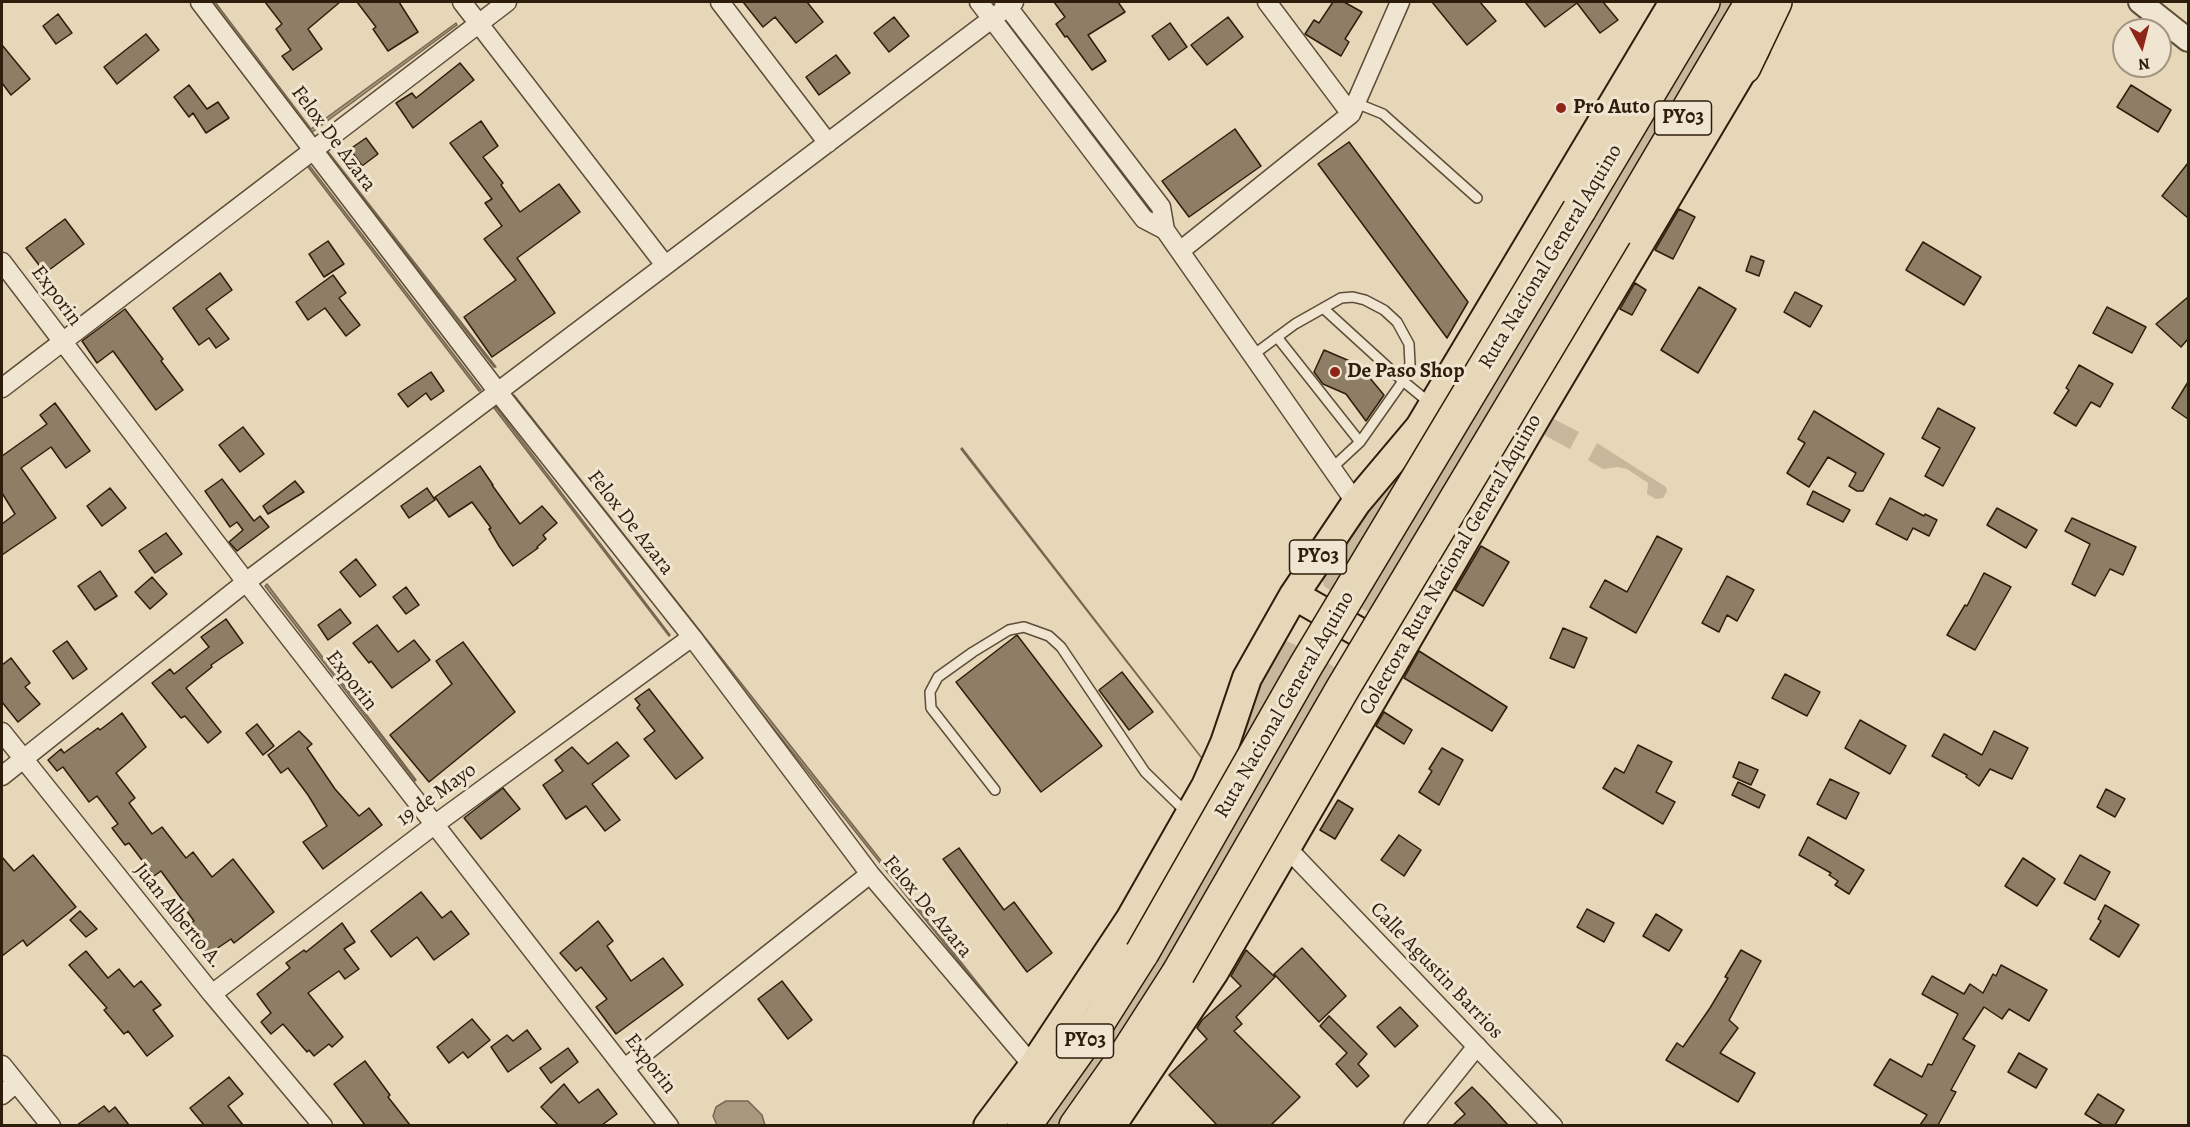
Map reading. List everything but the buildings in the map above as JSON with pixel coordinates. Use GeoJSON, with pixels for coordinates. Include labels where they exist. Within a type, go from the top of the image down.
{"type":"FeatureCollection","features":[{"type":"Feature","properties":{"kind":"highway","name":"Ruta Nacional General Aquino"},"geometry":{"type":"LineString","coordinates":[[1024,1125],[1100,1021],[1142,953],[1311,658],[1703,2]]}},
{"type":"Feature","properties":{"kind":"highway","name":"Ruta Nacional General Aquino"},"geometry":{"type":"LineString","coordinates":[[1076,1125],[1126,1055],[1178,974],[1348,679],[1752,2]]}},
{"type":"Feature","properties":{"kind":"highway"},"geometry":{"type":"LineString","coordinates":[[1744,67],[1775,2]]}},
{"type":"Feature","properties":{"kind":"main road","name":"PY03"},"geometry":{"type":"LineString","coordinates":[[988,1125],[1033,1066],[1126,927],[1206,786],[1225,743],[1247,678],[1294,595],[1356,503],[1420,427],[1674,2]]}},
{"type":"Feature","properties":{"kind":"main road","name":"Colectora Ruta Nacional General Aquino"},"geometry":{"type":"LineString","coordinates":[[1111,1125],[1214,972],[1538,414],[1785,2]]}},
{"type":"Feature","properties":{"kind":"main road"},"geometry":{"type":"LineString","coordinates":[[1294,595],[1399,655]]}},
{"type":"Feature","properties":{"kind":"street","name":"Felox De Azara"},"geometry":{"type":"LineString","coordinates":[[200,2],[498,392],[692,637],[870,874],[1033,1066]]}},
{"type":"Feature","properties":{"kind":"street"},"geometry":{"type":"LineString","coordinates":[[462,2],[665,265]]}},
{"type":"Feature","properties":{"kind":"street"},"geometry":{"type":"LineString","coordinates":[[2,388],[507,2]]}},
{"type":"Feature","properties":{"kind":"street"},"geometry":{"type":"LineString","coordinates":[[720,2],[828,142]]}},
{"type":"Feature","properties":{"kind":"street"},"geometry":{"type":"LineString","coordinates":[[979,2],[1144,219],[1165,230]]}},
{"type":"Feature","properties":{"kind":"street"},"geometry":{"type":"LineString","coordinates":[[1267,2],[1354,109]]}},
{"type":"Feature","properties":{"kind":"street"},"geometry":{"type":"LineString","coordinates":[[1180,251],[1354,109],[1400,2]]}},
{"type":"Feature","properties":{"kind":"street"},"geometry":{"type":"LineString","coordinates":[[2140,2],[2188,40]]}},
{"type":"Feature","properties":{"kind":"street"},"geometry":{"type":"LineString","coordinates":[[2,776],[246,582],[992,19],[1009,3],[1161,207],[1165,230],[1356,503]]}},
{"type":"Feature","properties":{"kind":"street","name":"Exporin"},"geometry":{"type":"LineString","coordinates":[[2,262],[246,582],[669,1125]]}},
{"type":"Feature","properties":{"kind":"street","name":"19 de Mayo"},"geometry":{"type":"LineString","coordinates":[[212,993],[434,825],[692,637]]}},
{"type":"Feature","properties":{"kind":"street","name":"Juan Alberto A."},"geometry":{"type":"LineString","coordinates":[[2,732],[212,993],[323,1125]]}},
{"type":"Feature","properties":{"kind":"street","name":"Calle Agustin Barrios"},"geometry":{"type":"LineString","coordinates":[[1286,847],[1553,1125]]}},
{"type":"Feature","properties":{"kind":"street"},"geometry":{"type":"LineString","coordinates":[[625,1068],[870,874]]}},
{"type":"Feature","properties":{"kind":"street"},"geometry":{"type":"LineString","coordinates":[[1413,1125],[1477,1046]]}},
{"type":"Feature","properties":{"kind":"street"},"geometry":{"type":"LineString","coordinates":[[2,1065],[51,1125]]}},
{"type":"Feature","properties":{"kind":"street"},"geometry":{"type":"LineString","coordinates":[[2,1095],[16,1083]]}},
{"type":"Feature","properties":{"kind":"lane"},"geometry":{"type":"LineString","coordinates":[[1354,109],[1383,114],[1477,198]]}},
{"type":"Feature","properties":{"kind":"lane"},"geometry":{"type":"LineString","coordinates":[[1253,355],[1341,298],[1353,297],[1365,300],[1384,310],[1396,322],[1409,344],[1410,364],[1403,381],[1360,442],[1332,468]]}},
{"type":"Feature","properties":{"kind":"lane"},"geometry":{"type":"LineString","coordinates":[[1323,308],[1403,381],[1433,405]]}},
{"type":"Feature","properties":{"kind":"lane"},"geometry":{"type":"LineString","coordinates":[[1277,338],[1360,442]]}},
{"type":"Feature","properties":{"kind":"lane"},"geometry":{"type":"LineString","coordinates":[[995,790],[931,708],[930,692],[938,677],[946,671],[1009,630],[1024,627],[1049,636],[1060,647],[1145,772],[1189,816]]}},
{"type":"Feature","properties":{"kind":"shaded area"},"geometry":{"type":"Polygon","coordinates":[[[212,2],[215,2],[311,129],[456,23],[457,25],[311,133],[212,2]]]}},
{"type":"Feature","properties":{"kind":"shaded area"},"geometry":{"type":"Polygon","coordinates":[[[1713,2],[1740,2],[1370,613],[1357,606],[1713,2]]]}},
{"type":"Feature","properties":{"kind":"shaded area"},"geometry":{"type":"Polygon","coordinates":[[[1012,27],[1156,214],[1153,217],[1009,28],[1012,27]]]}},
{"type":"Feature","properties":{"kind":"shaded area"},"geometry":{"type":"Polygon","coordinates":[[[326,149],[496,367],[494,367],[326,149]]]}},
{"type":"Feature","properties":{"kind":"shaded area"},"geometry":{"type":"Polygon","coordinates":[[[309,165],[481,390],[479,391],[308,167],[309,165]]]}},
{"type":"Feature","properties":{"kind":"shaded area"},"geometry":{"type":"Polygon","coordinates":[[[1571,194],[1331,591],[1324,586],[1322,577],[1571,194]]]}},
{"type":"Feature","properties":{"kind":"shaded area"},"geometry":{"type":"Polygon","coordinates":[[[514,395],[1013,1028],[1012,1029],[700,636],[514,395]]]}},
{"type":"Feature","properties":{"kind":"shaded area"},"geometry":{"type":"Polygon","coordinates":[[[496,407],[670,635],[669,636],[494,408],[496,407]]]}},
{"type":"Feature","properties":{"kind":"shaded area"},"geometry":{"type":"Polygon","coordinates":[[[1552,418],[1579,432],[1570,449],[1544,435],[1552,418]]]}},
{"type":"Feature","properties":{"kind":"shaded area"},"geometry":{"type":"Polygon","coordinates":[[[1597,443],[1666,487],[1667,491],[1663,498],[1656,499],[1647,494],[1648,483],[1627,469],[1618,467],[1603,469],[1588,460],[1597,443]]]}},
{"type":"Feature","properties":{"kind":"shaded area"},"geometry":{"type":"Polygon","coordinates":[[[962,448],[1201,757],[961,449],[962,448]]]}},
{"type":"Feature","properties":{"kind":"shaded area"},"geometry":{"type":"Polygon","coordinates":[[[267,584],[416,780],[415,781],[265,586],[267,584]]]}},
{"type":"Feature","properties":{"kind":"shaded area"},"geometry":{"type":"Polygon","coordinates":[[[1281,638],[1301,648],[1095,1007],[1006,1125],[1000,1126],[1281,638]]]}},
{"type":"Feature","properties":{"kind":"shaded area"},"geometry":{"type":"Polygon","coordinates":[[[1323,660],[1341,671],[1199,916],[1063,1125],[1035,1126],[1323,660]]]}},
{"type":"Feature","properties":{"kind":"shaded area"},"geometry":{"type":"Polygon","coordinates":[[[726,1101],[748,1101],[762,1115],[765,1125],[717,1125],[713,1116],[716,1107],[726,1101]]]}},
{"type":"Feature","properties":{"kind":"place","name":"Pro Auto"},"geometry":{"type":"Point","coordinates":[1561,108]}},
{"type":"Feature","properties":{"kind":"place","name":"De Paso Shop"},"geometry":{"type":"Point","coordinates":[1335,372]}}]}
